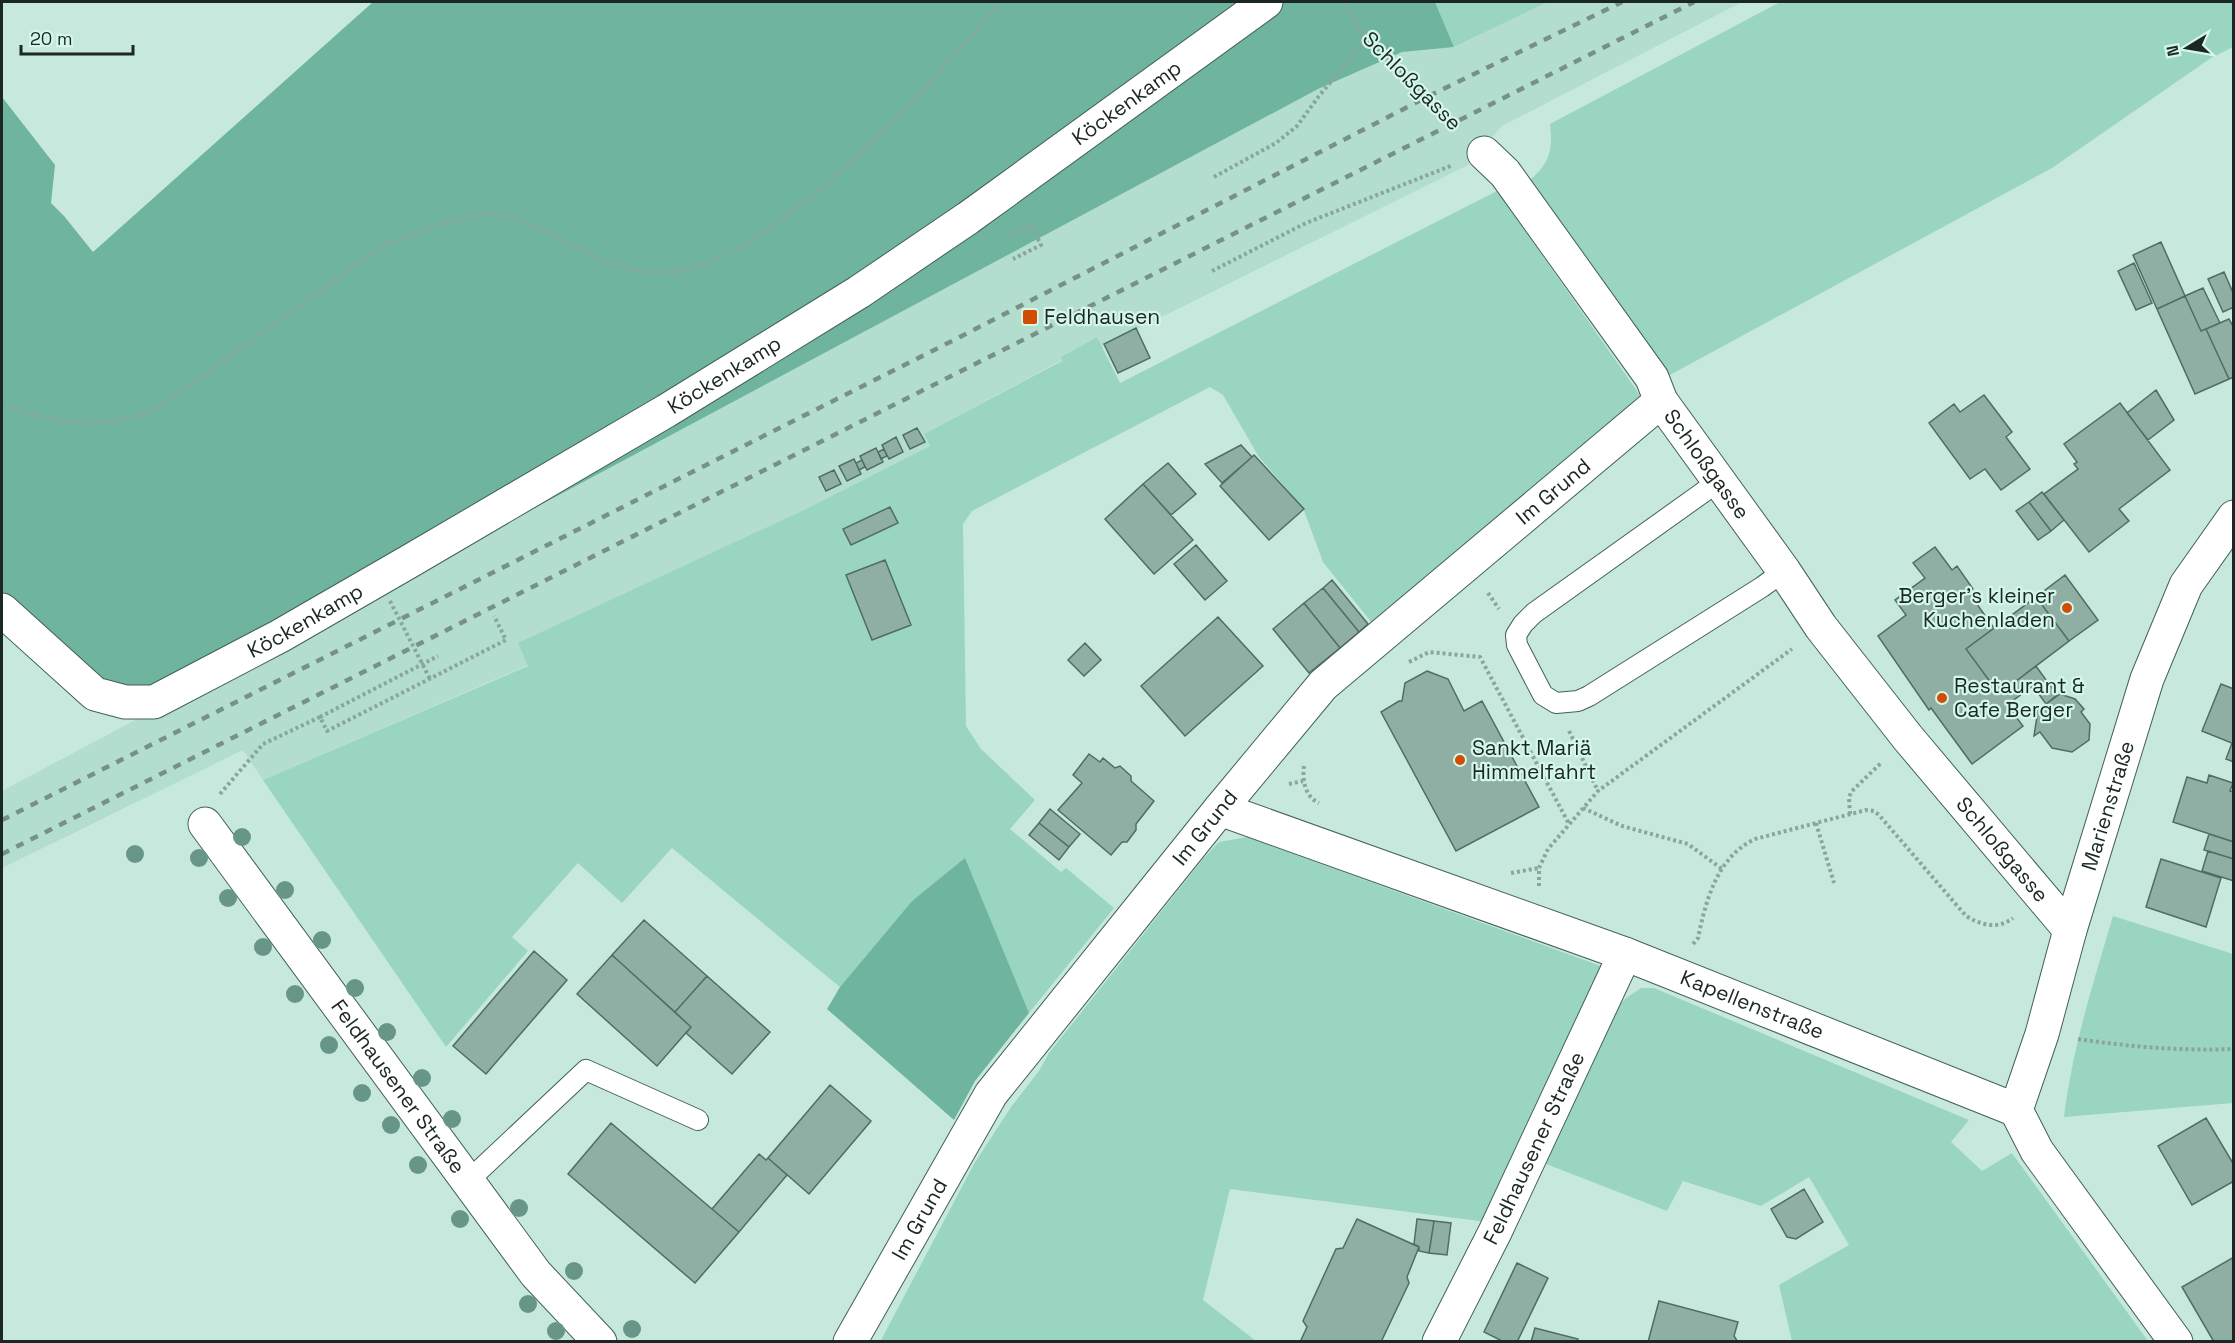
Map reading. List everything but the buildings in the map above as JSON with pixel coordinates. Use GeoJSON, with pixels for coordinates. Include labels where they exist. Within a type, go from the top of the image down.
{"type":"FeatureCollection","features":[{"type":"Feature","properties":{"kind":"street","name":"Köckenkamp"},"geometry":{"type":"LineString","coordinates":[[2,610],[94,694],[125,702],[154,702],[280,636],[400,567],[666,411],[823,314],[937,239],[1266,2]]}},
{"type":"Feature","properties":{"kind":"street","name":"Schloßgasse"},"geometry":{"type":"LineString","coordinates":[[1484,153],[1505,173],[1652,378],[1661,401],[1784,571],[1821,627],[1908,738],[2070,930]]}},
{"type":"Feature","properties":{"kind":"street","name":"Im Grund"},"geometry":{"type":"LineString","coordinates":[[850,1341],[991,1094],[1323,685],[1661,401]]}},
{"type":"Feature","properties":{"kind":"street","name":"Marienstraße"},"geometry":{"type":"LineString","coordinates":[[2016,1110],[2042,1034],[2070,930],[2147,679],[2186,585],[2234,517]]}},
{"type":"Feature","properties":{"kind":"street","name":"Kapellenstraße"},"geometry":{"type":"LineString","coordinates":[[1220,810],[1625,954],[2016,1110]]}},
{"type":"Feature","properties":{"kind":"street","name":"Feldhausener Straße"},"geometry":{"type":"LineString","coordinates":[[205,824],[537,1274],[600,1341]]}},
{"type":"Feature","properties":{"kind":"street","name":"Feldhausener Straße"},"geometry":{"type":"LineString","coordinates":[[1439,1341],[1496,1232],[1625,954]]}},
{"type":"Feature","properties":{"kind":"street"},"geometry":{"type":"LineString","coordinates":[[2016,1110],[2037,1151],[2176,1341]]}},
{"type":"Feature","properties":{"kind":"lane"},"geometry":{"type":"LineString","coordinates":[[1719,481],[1534,613],[1523,624],[1516,635],[1517,645],[1543,695],[1556,703],[1578,701],[1589,696],[1784,571]]}},
{"type":"Feature","properties":{"kind":"lane"},"geometry":{"type":"LineString","coordinates":[[468,1181],[586,1070],[698,1120]]}},
{"type":"Feature","properties":{"kind":"path"},"geometry":{"type":"LineString","coordinates":[[2,405],[48,420],[97,424],[141,415],[176,395],[384,245],[439,225],[490,212],[539,228],[608,263],[640,271],[675,272],[742,248],[815,195],[899,116],[1002,2]]}},
{"type":"Feature","properties":{"kind":"path","name":"Schloßgasse"},"geometry":{"type":"LineString","coordinates":[[1345,2],[1365,41],[1400,70],[1484,153]]}},
{"type":"Feature","properties":{"kind":"path"},"geometry":{"type":"LineString","coordinates":[[1214,177],[1276,143],[1296,126],[1365,41]]}},
{"type":"Feature","properties":{"kind":"path"},"geometry":{"type":"LineString","coordinates":[[1212,271],[1306,223],[1484,153]]}},
{"type":"Feature","properties":{"kind":"path"},"geometry":{"type":"LineString","coordinates":[[1005,238],[1032,225],[1041,245],[1013,259]]}},
{"type":"Feature","properties":{"kind":"path"},"geometry":{"type":"LineString","coordinates":[[1469,562],[1516,635]]}},
{"type":"Feature","properties":{"kind":"path"},"geometry":{"type":"LineString","coordinates":[[390,601],[430,679]]}},
{"type":"Feature","properties":{"kind":"path"},"geometry":{"type":"LineString","coordinates":[[320,717],[327,731],[506,640],[494,616]]}},
{"type":"Feature","properties":{"kind":"path"},"geometry":{"type":"LineString","coordinates":[[1540,924],[1539,868],[1548,849],[1598,791],[1821,627]]}},
{"type":"Feature","properties":{"kind":"path"},"geometry":{"type":"LineString","coordinates":[[1404,665],[1429,652],[1480,657],[1569,824]]}},
{"type":"Feature","properties":{"kind":"path"},"geometry":{"type":"LineString","coordinates":[[205,824],[222,789],[263,744],[438,656]]}},
{"type":"Feature","properties":{"kind":"path"},"geometry":{"type":"LineString","coordinates":[[1556,703],[1598,791]]}},
{"type":"Feature","properties":{"kind":"path"},"geometry":{"type":"LineString","coordinates":[[1850,814],[1851,792],[1908,738]]}},
{"type":"Feature","properties":{"kind":"path"},"geometry":{"type":"LineString","coordinates":[[1306,757],[1303,781],[1313,801],[1324,806]]}},
{"type":"Feature","properties":{"kind":"path"},"geometry":{"type":"LineString","coordinates":[[1583,808],[1622,826],[1688,844],[1722,869]]}},
{"type":"Feature","properties":{"kind":"path"},"geometry":{"type":"LineString","coordinates":[[1670,972],[1698,938],[1711,888],[1722,869],[1745,843],[1866,810],[1874,811],[1879,815],[1966,916],[1979,924],[2002,924],[2042,896]]}},
{"type":"Feature","properties":{"kind":"path"},"geometry":{"type":"LineString","coordinates":[[1816,823],[1834,883]]}},
{"type":"Feature","properties":{"kind":"path"},"geometry":{"type":"LineString","coordinates":[[2042,1034],[2144,1048],[2204,1051],[2234,1049]]}},
{"type":"Feature","properties":{"kind":"shaded area"},"geometry":{"type":"Polygon","coordinates":[[[373,2],[1435,2],[1454,47],[1402,52],[1318,89],[428,565],[152,695],[97,687],[2,602],[2,97],[55,165],[51,203],[93,252],[373,2]]]}},
{"type":"Feature","properties":{"kind":"shaded area"},"geometry":{"type":"Polygon","coordinates":[[[1435,2],[1548,2],[1454,47],[1435,2]]]}},
{"type":"Feature","properties":{"kind":"shaded area"},"geometry":{"type":"Polygon","coordinates":[[[1548,2],[1742,2],[1502,126],[1468,165],[1101,347],[1097,337],[1061,357],[1062,360],[924,434],[930,446],[804,510],[519,643],[528,665],[263,780],[243,750],[2,868],[2,791],[1318,89],[1402,51],[1454,47],[1548,2]]]}},
{"type":"Feature","properties":{"kind":"shaded area"},"geometry":{"type":"Polygon","coordinates":[[[1780,2],[2233,2],[2233,47],[2211,58],[2052,168],[1668,376],[1530,180],[1542,168],[1549,155],[1550,124],[1780,2]]]}},
{"type":"Feature","properties":{"kind":"shaded area"},"geometry":{"type":"Polygon","coordinates":[[[1497,191],[1642,398],[1372,623],[1323,562],[1303,508],[1259,457],[1223,395],[1210,387],[972,511],[963,524],[966,726],[981,749],[1035,800],[1010,829],[1061,872],[1066,868],[1114,908],[1029,1013],[965,859],[912,901],[840,987],[672,848],[622,903],[578,863],[512,937],[528,951],[446,1047],[263,780],[528,666],[518,643],[804,510],[930,446],[924,434],[1062,361],[1061,357],[1097,337],[1120,383],[1497,191]]]}},
{"type":"Feature","properties":{"kind":"shaded area"},"geometry":{"type":"Polygon","coordinates":[[[1247,837],[1609,969],[1487,1222],[1230,1189],[1203,1300],[1256,1341],[880,1342],[974,1164],[1049,1053],[1203,859],[1219,842],[1247,837]]]}},
{"type":"Feature","properties":{"kind":"shaded area"},"geometry":{"type":"Polygon","coordinates":[[[965,858],[1029,1013],[975,1081],[954,1120],[827,1009],[840,987],[912,901],[965,858]]]}},
{"type":"Feature","properties":{"kind":"shaded area"},"geometry":{"type":"Polygon","coordinates":[[[2113,916],[2233,954],[2233,1103],[2064,1117],[2078,1040],[2113,916]]]}},
{"type":"Feature","properties":{"kind":"shaded area"},"geometry":{"type":"Polygon","coordinates":[[[1641,988],[1654,988],[1969,1120],[1951,1142],[1982,1171],[2012,1153],[2148,1341],[1792,1341],[1779,1285],[1849,1245],[1809,1177],[1761,1206],[1683,1181],[1667,1211],[1541,1162],[1613,1012],[1626,998],[1641,988]]]}},
{"type":"Feature","properties":{"kind":"railway"},"geometry":{"type":"LineString","coordinates":[[2,820],[950,342],[1427,97],[1622,2]]}},
{"type":"Feature","properties":{"kind":"railway"},"geometry":{"type":"LineString","coordinates":[[2,854],[1694,2]]}},
{"type":"Feature","properties":{"kind":"place","name":"Feldhausen"},"geometry":{"type":"Point","coordinates":[1030,317]}},
{"type":"Feature","properties":{"kind":"place","name":"Berger's kleiner Kuchenladen"},"geometry":{"type":"Point","coordinates":[2067,608]}},
{"type":"Feature","properties":{"kind":"place","name":"Restaurant & Cafe Berger"},"geometry":{"type":"Point","coordinates":[1942,698]}},
{"type":"Feature","properties":{"kind":"place","name":"Sankt Mariä Himmelfahrt"},"geometry":{"type":"Point","coordinates":[1460,760]}}]}
